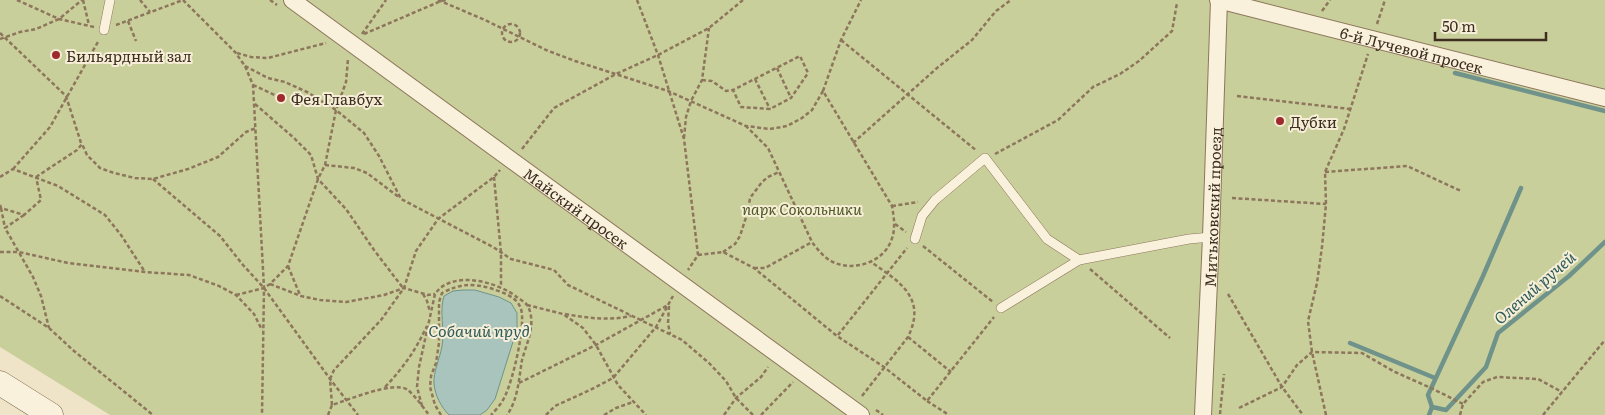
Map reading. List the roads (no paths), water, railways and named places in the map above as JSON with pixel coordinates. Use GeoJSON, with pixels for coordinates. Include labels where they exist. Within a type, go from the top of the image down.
{"type":"FeatureCollection","features":[{"type":"Feature","properties":{"kind":"main road"},"geometry":{"type":"LineString","coordinates":[[0,383],[51,415]]}},
{"type":"Feature","properties":{"kind":"street","name":"Майский просек"},"geometry":{"type":"LineString","coordinates":[[292,0],[338,34],[357,40],[511,160],[861,415]]}},
{"type":"Feature","properties":{"kind":"street","name":"6-й Лучевой просек"},"geometry":{"type":"LineString","coordinates":[[1219,0],[1605,98]]}},
{"type":"Feature","properties":{"kind":"street","name":"Митьковский проезд"},"geometry":{"type":"LineString","coordinates":[[1202,415],[1211,237],[1219,0]]}},
{"type":"Feature","properties":{"kind":"lane"},"geometry":{"type":"LineString","coordinates":[[104,30],[110,0]]}},
{"type":"Feature","properties":{"kind":"lane"},"geometry":{"type":"LineString","coordinates":[[915,239],[922,216],[935,200],[985,158],[1047,239],[1079,260]]}},
{"type":"Feature","properties":{"kind":"lane"},"geometry":{"type":"LineString","coordinates":[[1001,308],[1079,260],[1190,239],[1211,237]]}},
{"type":"Feature","properties":{"kind":"water","name":"Собачий пруд"},"geometry":{"type":"Polygon","coordinates":[[[475,290],[499,297],[511,303],[517,313],[517,329],[495,399],[487,410],[480,415],[449,415],[439,401],[434,384],[443,340],[442,308],[444,296],[453,291],[475,290]]]}},
{"type":"Feature","properties":{"kind":"waterway"},"geometry":{"type":"LineString","coordinates":[[1455,73],[1605,111]]}},
{"type":"Feature","properties":{"kind":"waterway"},"geometry":{"type":"LineString","coordinates":[[1432,407],[1428,395],[1521,188]]}},
{"type":"Feature","properties":{"kind":"waterway","name":"Олений ручей"},"geometry":{"type":"LineString","coordinates":[[1429,415],[1432,407],[1446,410],[1486,367],[1498,333],[1569,276],[1605,242]]}},
{"type":"Feature","properties":{"kind":"waterway"},"geometry":{"type":"LineString","coordinates":[[1350,343],[1435,378]]}},
{"type":"Feature","properties":{"kind":"place","name":"Бильярдный зал"},"geometry":{"type":"Point","coordinates":[56,55]}},
{"type":"Feature","properties":{"kind":"place","name":"Фея Главбух"},"geometry":{"type":"Point","coordinates":[281,98]}},
{"type":"Feature","properties":{"kind":"place","name":"Дубки"},"geometry":{"type":"Point","coordinates":[1280,121]}},
{"type":"Feature","properties":{"kind":"park label","name":"парк Сокольники"},"geometry":{"type":"Point","coordinates":[802,208]}}]}
